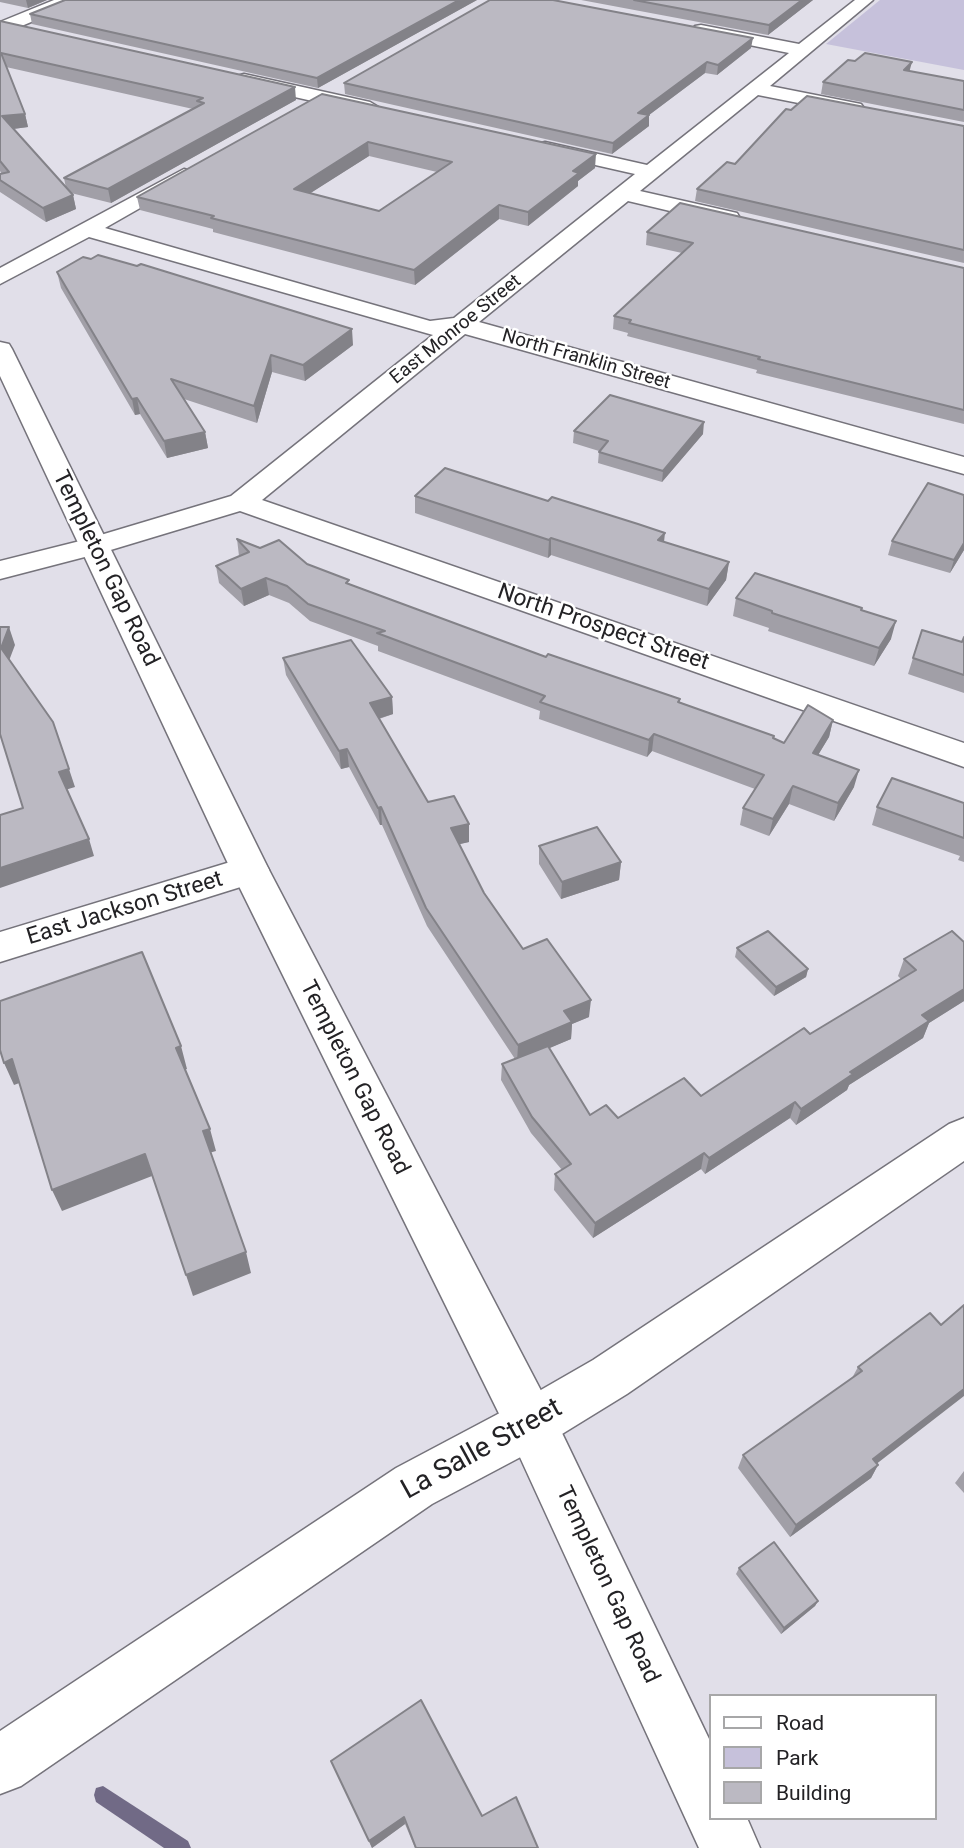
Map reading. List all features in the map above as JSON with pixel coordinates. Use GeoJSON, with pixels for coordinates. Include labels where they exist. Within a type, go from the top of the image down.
{"type":"FeatureCollection","features":[{"type":"Feature","properties":{"kind":"street"},"geometry":{"type":"LineString","coordinates":[[3,25],[68,0]]}},
{"type":"Feature","properties":{"kind":"street","name":"East Monroe Street"},"geometry":{"type":"LineString","coordinates":[[0,569],[94,546],[241,502],[865,0]]}},
{"type":"Feature","properties":{"kind":"street"},"geometry":{"type":"LineString","coordinates":[[3,25],[33,32]]}},
{"type":"Feature","properties":{"kind":"street"},"geometry":{"type":"LineString","coordinates":[[685,27],[803,50]]}},
{"type":"Feature","properties":{"kind":"street"},"geometry":{"type":"LineString","coordinates":[[222,75],[383,111]]}},
{"type":"Feature","properties":{"kind":"street"},"geometry":{"type":"LineString","coordinates":[[301,108],[349,81]]}},
{"type":"Feature","properties":{"kind":"street"},"geometry":{"type":"LineString","coordinates":[[756,89],[870,111]]}},
{"type":"Feature","properties":{"kind":"street"},"geometry":{"type":"LineString","coordinates":[[529,144],[652,172]]}},
{"type":"Feature","properties":{"kind":"street"},"geometry":{"type":"LineString","coordinates":[[0,277],[199,166]]}},
{"type":"Feature","properties":{"kind":"street"},"geometry":{"type":"LineString","coordinates":[[625,194],[752,223]]}},
{"type":"Feature","properties":{"kind":"street","name":"North Franklin Street"},"geometry":{"type":"LineString","coordinates":[[86,229],[429,328],[461,325],[964,466]]}},
{"type":"Feature","properties":{"kind":"street","name":"Templeton Gap Road"},"geometry":{"type":"LineString","coordinates":[[0,349],[250,870],[531,1424],[708,1801]]}},
{"type":"Feature","properties":{"kind":"street","name":"North Prospect Street"},"geometry":{"type":"LineString","coordinates":[[241,502],[964,755]]}},
{"type":"Feature","properties":{"kind":"street","name":"East Jackson Street"},"geometry":{"type":"LineString","coordinates":[[0,947],[250,870]]}},
{"type":"Feature","properties":{"kind":"street","name":"La Salle Street"},"geometry":{"type":"LineString","coordinates":[[0,1766],[414,1486],[531,1424],[610,1377],[964,1137]]}},
{"type":"Feature","properties":{"kind":"street"},"geometry":{"type":"LineString","coordinates":[[717,1820],[730,1848]]}},
{"type":"Feature","properties":{"kind":"green space"},"geometry":{"type":"Polygon","coordinates":[[[880,0],[964,0],[964,70],[826,44],[880,0]]]}},
{"type":"Feature","properties":{"kind":"building"},"geometry":{"type":"Polygon","coordinates":[[[65,0],[459,0],[317,78],[30,14],[65,0]]]}},
{"type":"Feature","properties":{"kind":"building"},"geometry":{"type":"Polygon","coordinates":[[[490,0],[553,0],[753,38],[718,65],[707,62],[638,113],[649,115],[613,143],[344,83],[490,0]]]}},
{"type":"Feature","properties":{"kind":"building"},"geometry":{"type":"Polygon","coordinates":[[[634,0],[802,0],[769,25],[634,0]]]}},
{"type":"Feature","properties":{"kind":"building"},"geometry":{"type":"Polygon","coordinates":[[[0,21],[295,87],[108,189],[64,178],[204,103],[197,101],[203,98],[1,53],[25,114],[2,116],[73,195],[43,208],[0,180],[0,174],[9,172],[0,161],[0,21]]]}},
{"type":"Feature","properties":{"kind":"building"},"geometry":{"type":"Polygon","coordinates":[[[865,53],[912,62],[904,70],[964,81],[964,110],[823,82],[848,60],[855,61],[865,53]]]}},
{"type":"Feature","properties":{"kind":"building"},"geometry":{"type":"Polygon","coordinates":[[[322,94],[596,154],[573,171],[579,173],[528,212],[499,205],[414,270],[137,197],[322,94]],[[368,142],[294,189],[379,211],[452,162],[368,142]]]}},
{"type":"Feature","properties":{"kind":"building"},"geometry":{"type":"Polygon","coordinates":[[[807,96],[964,126],[964,250],[697,189],[727,162],[735,164],[786,109],[791,110],[807,96]]]}},
{"type":"Feature","properties":{"kind":"building"},"geometry":{"type":"Polygon","coordinates":[[[680,203],[964,268],[964,410],[758,359],[760,357],[629,323],[631,320],[614,316],[693,243],[647,232],[680,203]]]}},
{"type":"Feature","properties":{"kind":"building"},"geometry":{"type":"Polygon","coordinates":[[[98,255],[137,266],[141,264],[352,329],[303,365],[271,355],[254,406],[171,379],[205,432],[164,441],[137,398],[132,399],[57,272],[83,257],[91,259],[98,255]]]}},
{"type":"Feature","properties":{"kind":"building"},"geometry":{"type":"Polygon","coordinates":[[[610,395],[704,422],[663,471],[599,452],[608,441],[574,431],[610,395]]]}},
{"type":"Feature","properties":{"kind":"building"},"geometry":{"type":"Polygon","coordinates":[[[445,468],[548,501],[552,497],[638,524],[665,533],[658,540],[729,562],[709,589],[415,496],[445,468]]]}},
{"type":"Feature","properties":{"kind":"building"},"geometry":{"type":"Polygon","coordinates":[[[928,483],[964,495],[964,543],[954,560],[892,541],[928,483]]]}},
{"type":"Feature","properties":{"kind":"building"},"geometry":{"type":"Polygon","coordinates":[[[237,539],[260,548],[279,540],[307,564],[349,580],[346,583],[546,657],[548,654],[680,699],[678,702],[774,736],[773,738],[784,743],[808,705],[833,720],[813,753],[859,770],[838,803],[793,786],[773,819],[743,808],[764,775],[654,734],[649,740],[540,702],[545,696],[377,633],[385,631],[308,604],[287,586],[266,578],[241,589],[216,566],[249,552],[237,539]]]}},
{"type":"Feature","properties":{"kind":"building"},"geometry":{"type":"Polygon","coordinates":[[[755,573],[896,621],[879,648],[772,613],[736,598],[755,573]]]}},
{"type":"Feature","properties":{"kind":"building"},"geometry":{"type":"Polygon","coordinates":[[[0,627],[9,627],[1,648],[53,722],[69,769],[59,772],[89,839],[0,868],[0,815],[23,808],[0,734],[0,627]]]}},
{"type":"Feature","properties":{"kind":"building"},"geometry":{"type":"Polygon","coordinates":[[[922,630],[962,642],[964,637],[964,675],[913,658],[922,630]]]}},
{"type":"Feature","properties":{"kind":"building"},"geometry":{"type":"Polygon","coordinates":[[[351,640],[392,697],[370,703],[428,802],[454,796],[469,824],[451,828],[484,893],[523,949],[547,939],[591,1000],[564,1011],[572,1022],[518,1045],[426,908],[381,807],[378,808],[347,749],[339,751],[283,658],[351,640]]]}},
{"type":"Feature","properties":{"kind":"building"},"geometry":{"type":"Polygon","coordinates":[[[892,778],[964,803],[964,838],[877,807],[892,778]]]}},
{"type":"Feature","properties":{"kind":"building"},"geometry":{"type":"Polygon","coordinates":[[[597,827],[621,862],[562,882],[539,846],[597,827]]]}},
{"type":"Feature","properties":{"kind":"building"},"geometry":{"type":"Polygon","coordinates":[[[768,931],[808,969],[776,987],[737,948],[768,931]]]}},
{"type":"Feature","properties":{"kind":"building"},"geometry":{"type":"Polygon","coordinates":[[[952,931],[964,942],[964,989],[922,1015],[929,1021],[850,1072],[853,1074],[801,1109],[795,1102],[709,1158],[704,1153],[595,1223],[555,1174],[571,1164],[532,1117],[502,1064],[548,1046],[590,1115],[606,1105],[618,1118],[684,1078],[701,1096],[804,1028],[810,1034],[916,970],[904,959],[952,931]]]}},
{"type":"Feature","properties":{"kind":"building"},"geometry":{"type":"Polygon","coordinates":[[[142,952],[181,1046],[176,1048],[210,1129],[203,1131],[246,1252],[186,1275],[145,1154],[52,1190],[12,1059],[4,1063],[0,1050],[0,1001],[142,952]]]}},
{"type":"Feature","properties":{"kind":"building"},"geometry":{"type":"Polygon","coordinates":[[[964,1305],[964,1389],[873,1459],[878,1465],[796,1525],[743,1455],[862,1371],[858,1367],[930,1313],[941,1325],[964,1305]]]}},
{"type":"Feature","properties":{"kind":"building"},"geometry":{"type":"Polygon","coordinates":[[[774,1542],[818,1601],[784,1628],[739,1568],[774,1542]]]}},
{"type":"Feature","properties":{"kind":"building"},"geometry":{"type":"Polygon","coordinates":[[[421,1700],[482,1816],[516,1797],[538,1848],[416,1848],[404,1817],[369,1841],[331,1761],[421,1700]]]}},
{"type":"Feature","properties":{"kind":"waterway"},"geometry":{"type":"LineString","coordinates":[[103,1795],[181,1848]]}}]}
